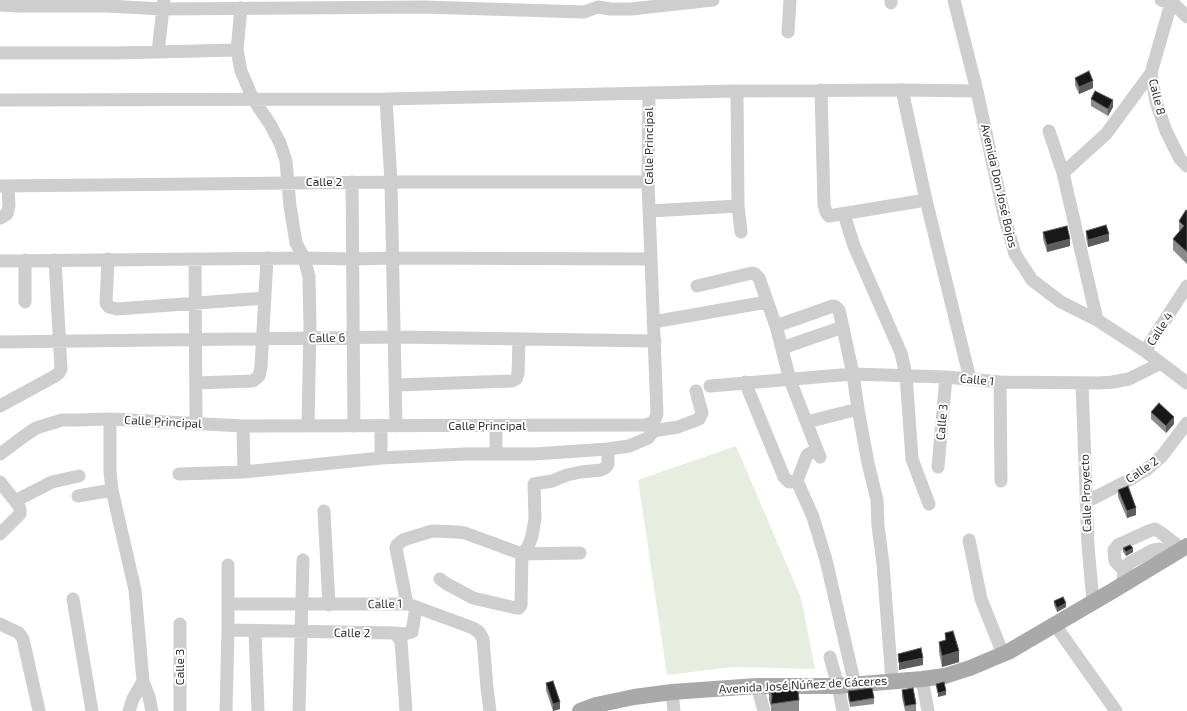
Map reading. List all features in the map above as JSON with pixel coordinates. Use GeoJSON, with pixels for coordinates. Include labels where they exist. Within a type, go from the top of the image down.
{"type":"FeatureCollection","features":[{"type":"Feature","properties":{"kind":"main road","name":"Avenida José Núñez de Cáceres"},"geometry":{"type":"LineString","coordinates":[[580,711],[596,705],[634,697],[672,692],[757,686],[838,686],[945,676],[970,668],[1002,654],[1093,602],[1123,578],[1181,550]]}},
{"type":"Feature","properties":{"kind":"street"},"geometry":{"type":"LineString","coordinates":[[0,5],[17,6],[107,3],[241,8],[423,4],[584,12],[597,3],[610,9],[631,9],[713,0]]}},
{"type":"Feature","properties":{"kind":"street"},"geometry":{"type":"LineString","coordinates":[[788,32],[790,0]]}},
{"type":"Feature","properties":{"kind":"street","name":"Avenida Don José Bojos"},"geometry":{"type":"LineString","coordinates":[[954,0],[977,91],[1005,219],[1015,254],[1032,280],[1061,302],[1097,320],[1145,351],[1187,383]]}},
{"type":"Feature","properties":{"kind":"street"},"geometry":{"type":"LineString","coordinates":[[1168,1],[1187,17]]}},
{"type":"Feature","properties":{"kind":"street","name":"Calle 8"},"geometry":{"type":"LineString","coordinates":[[1168,1],[1151,73],[1156,102],[1166,131],[1180,158],[1187,166]]}},
{"type":"Feature","properties":{"kind":"street"},"geometry":{"type":"LineString","coordinates":[[158,52],[163,4]]}},
{"type":"Feature","properties":{"kind":"street"},"geometry":{"type":"LineString","coordinates":[[241,8],[237,50],[241,71],[253,99],[270,124],[280,143],[286,161],[290,206],[296,243],[304,258],[309,277],[310,339],[308,426]]}},
{"type":"Feature","properties":{"kind":"street"},"geometry":{"type":"LineString","coordinates":[[0,53],[114,53],[237,50]]}},
{"type":"Feature","properties":{"kind":"street"},"geometry":{"type":"LineString","coordinates":[[1063,173],[1106,134],[1151,73]]}},
{"type":"Feature","properties":{"kind":"street"},"geometry":{"type":"LineString","coordinates":[[821,90],[824,205],[829,216],[926,200]]}},
{"type":"Feature","properties":{"kind":"street"},"geometry":{"type":"LineString","coordinates":[[902,90],[926,200],[970,379]]}},
{"type":"Feature","properties":{"kind":"street"},"geometry":{"type":"LineString","coordinates":[[0,100],[386,99],[737,91],[977,91]]}},
{"type":"Feature","properties":{"kind":"street"},"geometry":{"type":"LineString","coordinates":[[737,91],[738,206],[741,232]]}},
{"type":"Feature","properties":{"kind":"street","name":"Calle Principal"},"geometry":{"type":"LineString","coordinates":[[0,452],[36,428],[62,420],[110,419],[243,426],[644,425],[652,427],[657,414],[648,182],[649,93]]}},
{"type":"Feature","properties":{"kind":"street"},"geometry":{"type":"LineString","coordinates":[[386,99],[391,182],[396,426]]}},
{"type":"Feature","properties":{"kind":"street"},"geometry":{"type":"LineString","coordinates":[[1050,131],[1063,173],[1097,320]]}},
{"type":"Feature","properties":{"kind":"street"},"geometry":{"type":"LineString","coordinates":[[352,182],[354,426]]}},
{"type":"Feature","properties":{"kind":"street","name":"Calle 2"},"geometry":{"type":"LineString","coordinates":[[4,186],[352,182],[648,182]]}},
{"type":"Feature","properties":{"kind":"street"},"geometry":{"type":"LineString","coordinates":[[0,218],[7,214],[9,206],[4,186]]}},
{"type":"Feature","properties":{"kind":"street"},"geometry":{"type":"LineString","coordinates":[[650,211],[738,206]]}},
{"type":"Feature","properties":{"kind":"street"},"geometry":{"type":"LineString","coordinates":[[844,214],[854,246],[901,353],[906,375],[912,459],[930,504]]}},
{"type":"Feature","properties":{"kind":"street"},"geometry":{"type":"LineString","coordinates":[[0,261],[267,258],[651,260]]}},
{"type":"Feature","properties":{"kind":"street"},"geometry":{"type":"LineString","coordinates":[[196,383],[253,380],[259,376],[261,368],[267,258]]}},
{"type":"Feature","properties":{"kind":"street"},"geometry":{"type":"LineString","coordinates":[[108,259],[106,303],[109,307],[117,309],[264,298]]}},
{"type":"Feature","properties":{"kind":"street"},"geometry":{"type":"LineString","coordinates":[[195,259],[196,424]]}},
{"type":"Feature","properties":{"kind":"street"},"geometry":{"type":"LineString","coordinates":[[24,260],[25,302]]}},
{"type":"Feature","properties":{"kind":"street"},"geometry":{"type":"LineString","coordinates":[[0,406],[59,374],[61,369],[54,260]]}},
{"type":"Feature","properties":{"kind":"street"},"geometry":{"type":"LineString","coordinates":[[697,286],[752,273],[756,274],[759,278],[776,326],[790,380],[818,453],[807,455],[797,481],[813,517],[826,560],[855,685]]}},
{"type":"Feature","properties":{"kind":"street","name":"Calle 4"},"geometry":{"type":"LineString","coordinates":[[1145,351],[1187,286]]}},
{"type":"Feature","properties":{"kind":"street"},"geometry":{"type":"LineString","coordinates":[[653,322],[767,302]]}},
{"type":"Feature","properties":{"kind":"street"},"geometry":{"type":"LineString","coordinates":[[776,326],[832,306],[839,310],[853,374],[868,463],[877,500],[892,681]]}},
{"type":"Feature","properties":{"kind":"street"},"geometry":{"type":"LineString","coordinates":[[782,348],[843,327]]}},
{"type":"Feature","properties":{"kind":"street","name":"Calle 6"},"geometry":{"type":"LineString","coordinates":[[0,342],[353,338],[655,341]]}},
{"type":"Feature","properties":{"kind":"street"},"geometry":{"type":"LineString","coordinates":[[396,385],[512,381],[516,379],[518,374],[519,339]]}},
{"type":"Feature","properties":{"kind":"street","name":"Calle 1"},"geometry":{"type":"LineString","coordinates":[[710,386],[853,374],[946,377],[1000,382],[1113,382],[1129,379],[1161,363]]}},
{"type":"Feature","properties":{"kind":"street","name":"Calle 3"},"geometry":{"type":"LineString","coordinates":[[938,467],[946,377]]}},
{"type":"Feature","properties":{"kind":"street"},"geometry":{"type":"LineString","coordinates":[[745,382],[784,477],[789,482],[797,481]]}},
{"type":"Feature","properties":{"kind":"street"},"geometry":{"type":"LineString","coordinates":[[1000,382],[1001,480]]}},
{"type":"Feature","properties":{"kind":"street","name":"Calle Proyecto"},"geometry":{"type":"LineString","coordinates":[[1082,383],[1088,546],[1093,602]]}},
{"type":"Feature","properties":{"kind":"street"},"geometry":{"type":"LineString","coordinates":[[178,474],[244,472],[381,458],[464,454],[534,454],[630,446],[648,438],[651,434],[652,427],[678,427],[699,419],[702,413],[696,391]]}},
{"type":"Feature","properties":{"kind":"street"},"geometry":{"type":"LineString","coordinates":[[807,422],[858,409]]}},
{"type":"Feature","properties":{"kind":"street"},"geometry":{"type":"LineString","coordinates":[[110,419],[110,472],[112,490],[135,590],[143,681],[152,711]]}},
{"type":"Feature","properties":{"kind":"street","name":"Calle 2"},"geometry":{"type":"LineString","coordinates":[[1086,502],[1146,470],[1162,456],[1187,423]]}},
{"type":"Feature","properties":{"kind":"street"},"geometry":{"type":"LineString","coordinates":[[243,426],[244,472]]}},
{"type":"Feature","properties":{"kind":"street"},"geometry":{"type":"LineString","coordinates":[[381,426],[381,458]]}},
{"type":"Feature","properties":{"kind":"street"},"geometry":{"type":"LineString","coordinates":[[496,426],[496,454]]}},
{"type":"Feature","properties":{"kind":"street"},"geometry":{"type":"LineString","coordinates":[[440,578],[447,584],[473,598],[519,608],[521,605],[522,554],[528,547],[532,536],[535,519],[534,484],[552,481],[567,475],[606,468],[608,464],[608,449]]}},
{"type":"Feature","properties":{"kind":"street"},"geometry":{"type":"LineString","coordinates":[[15,501],[52,482],[79,476]]}},
{"type":"Feature","properties":{"kind":"street"},"geometry":{"type":"LineString","coordinates":[[0,482],[19,506],[20,510],[20,514],[0,534]]}},
{"type":"Feature","properties":{"kind":"street"},"geometry":{"type":"LineString","coordinates":[[78,496],[112,490]]}},
{"type":"Feature","properties":{"kind":"street"},"geometry":{"type":"LineString","coordinates":[[324,511],[328,605]]}},
{"type":"Feature","properties":{"kind":"street"},"geometry":{"type":"LineString","coordinates":[[1123,578],[1115,561],[1114,550],[1118,545],[1155,529],[1181,550]]}},
{"type":"Feature","properties":{"kind":"street"},"geometry":{"type":"LineString","coordinates":[[412,606],[406,599],[396,548],[397,545],[403,540],[432,531],[457,532],[465,533],[522,554],[580,553]]}},
{"type":"Feature","properties":{"kind":"street"},"geometry":{"type":"LineString","coordinates":[[969,540],[981,599],[1002,654]]}},
{"type":"Feature","properties":{"kind":"street"},"geometry":{"type":"LineString","coordinates":[[299,711],[302,560]]}},
{"type":"Feature","properties":{"kind":"street"},"geometry":{"type":"LineString","coordinates":[[226,711],[228,565]]}},
{"type":"Feature","properties":{"kind":"street"},"geometry":{"type":"LineString","coordinates":[[73,599],[92,711]]}},
{"type":"Feature","properties":{"kind":"street","name":"Calle 1"},"geometry":{"type":"LineString","coordinates":[[228,604],[412,606],[473,628],[479,632],[484,639],[486,688],[490,711]]}},
{"type":"Feature","properties":{"kind":"street","name":"Calle 2"},"geometry":{"type":"LineString","coordinates":[[228,630],[404,634],[412,632],[412,606]]}},
{"type":"Feature","properties":{"kind":"street"},"geometry":{"type":"LineString","coordinates":[[0,624],[19,633],[23,639],[39,711]]}},
{"type":"Feature","properties":{"kind":"street","name":"Calle 3"},"geometry":{"type":"LineString","coordinates":[[180,624],[180,711]]}},
{"type":"Feature","properties":{"kind":"street"},"geometry":{"type":"LineString","coordinates":[[1055,625],[1116,711]]}},
{"type":"Feature","properties":{"kind":"street"},"geometry":{"type":"LineString","coordinates":[[254,631],[258,711]]}},
{"type":"Feature","properties":{"kind":"street"},"geometry":{"type":"LineString","coordinates":[[395,633],[401,641],[406,711]]}},
{"type":"Feature","properties":{"kind":"street"},"geometry":{"type":"LineString","coordinates":[[830,657],[843,711]]}},
{"type":"Feature","properties":{"kind":"street"},"geometry":{"type":"LineString","coordinates":[[922,679],[928,711]]}},
{"type":"Feature","properties":{"kind":"street"},"geometry":{"type":"LineString","coordinates":[[129,711],[133,699],[143,681]]}},
{"type":"Feature","properties":{"kind":"street"},"geometry":{"type":"LineString","coordinates":[[757,686],[764,711]]}},
{"type":"Feature","properties":{"kind":"street"},"geometry":{"type":"LineString","coordinates":[[672,692],[674,711]]}},
{"type":"Feature","properties":{"kind":"green space"},"geometry":{"type":"Polygon","coordinates":[[[736,446],[801,598],[815,669],[733,667],[667,675],[638,480],[736,446]]]}},
{"type":"Feature","properties":{"kind":"building"},"geometry":{"type":"Polygon","coordinates":[[[1089,71],[1093,81],[1079,87],[1075,78],[1089,71]]]}},
{"type":"Feature","properties":{"kind":"building"},"geometry":{"type":"Polygon","coordinates":[[[1095,91],[1113,100],[1108,109],[1091,99],[1095,91]]]}},
{"type":"Feature","properties":{"kind":"building"},"geometry":{"type":"Polygon","coordinates":[[[1186,210],[1187,252],[1173,239],[1184,226],[1179,221],[1186,210]]]}},
{"type":"Feature","properties":{"kind":"building"},"geometry":{"type":"Polygon","coordinates":[[[1106,225],[1109,234],[1088,240],[1086,231],[1106,225]]]}},
{"type":"Feature","properties":{"kind":"building"},"geometry":{"type":"Polygon","coordinates":[[[1067,226],[1070,239],[1047,245],[1043,232],[1067,226]]]}},
{"type":"Feature","properties":{"kind":"building"},"geometry":{"type":"Polygon","coordinates":[[[1159,403],[1174,417],[1166,426],[1151,412],[1159,403]]]}},
{"type":"Feature","properties":{"kind":"building"},"geometry":{"type":"Polygon","coordinates":[[[1128,486],[1136,508],[1127,511],[1118,490],[1128,486]]]}},
{"type":"Feature","properties":{"kind":"building"},"geometry":{"type":"Polygon","coordinates":[[[1130,545],[1133,548],[1126,552],[1123,548],[1130,545]]]}},
{"type":"Feature","properties":{"kind":"building"},"geometry":{"type":"Polygon","coordinates":[[[1063,597],[1066,603],[1057,608],[1054,601],[1063,597]]]}},
{"type":"Feature","properties":{"kind":"building"},"geometry":{"type":"Polygon","coordinates":[[[953,631],[959,651],[942,656],[939,642],[946,640],[945,633],[953,631]]]}},
{"type":"Feature","properties":{"kind":"building"},"geometry":{"type":"Polygon","coordinates":[[[921,648],[923,658],[899,663],[898,654],[921,648]]]}},
{"type":"Feature","properties":{"kind":"building"},"geometry":{"type":"Polygon","coordinates":[[[553,681],[560,702],[553,704],[546,683],[553,681]]]}},
{"type":"Feature","properties":{"kind":"building"},"geometry":{"type":"Polygon","coordinates":[[[944,682],[946,691],[938,693],[936,684],[944,682]]]}},
{"type":"Feature","properties":{"kind":"building"},"geometry":{"type":"Polygon","coordinates":[[[797,683],[799,700],[771,704],[772,696],[769,686],[797,683]]]}},
{"type":"Feature","properties":{"kind":"building"},"geometry":{"type":"Polygon","coordinates":[[[872,688],[874,698],[850,702],[848,691],[872,688]]]}},
{"type":"Feature","properties":{"kind":"building"},"geometry":{"type":"Polygon","coordinates":[[[913,688],[916,704],[905,706],[902,690],[913,688]]]}}]}
